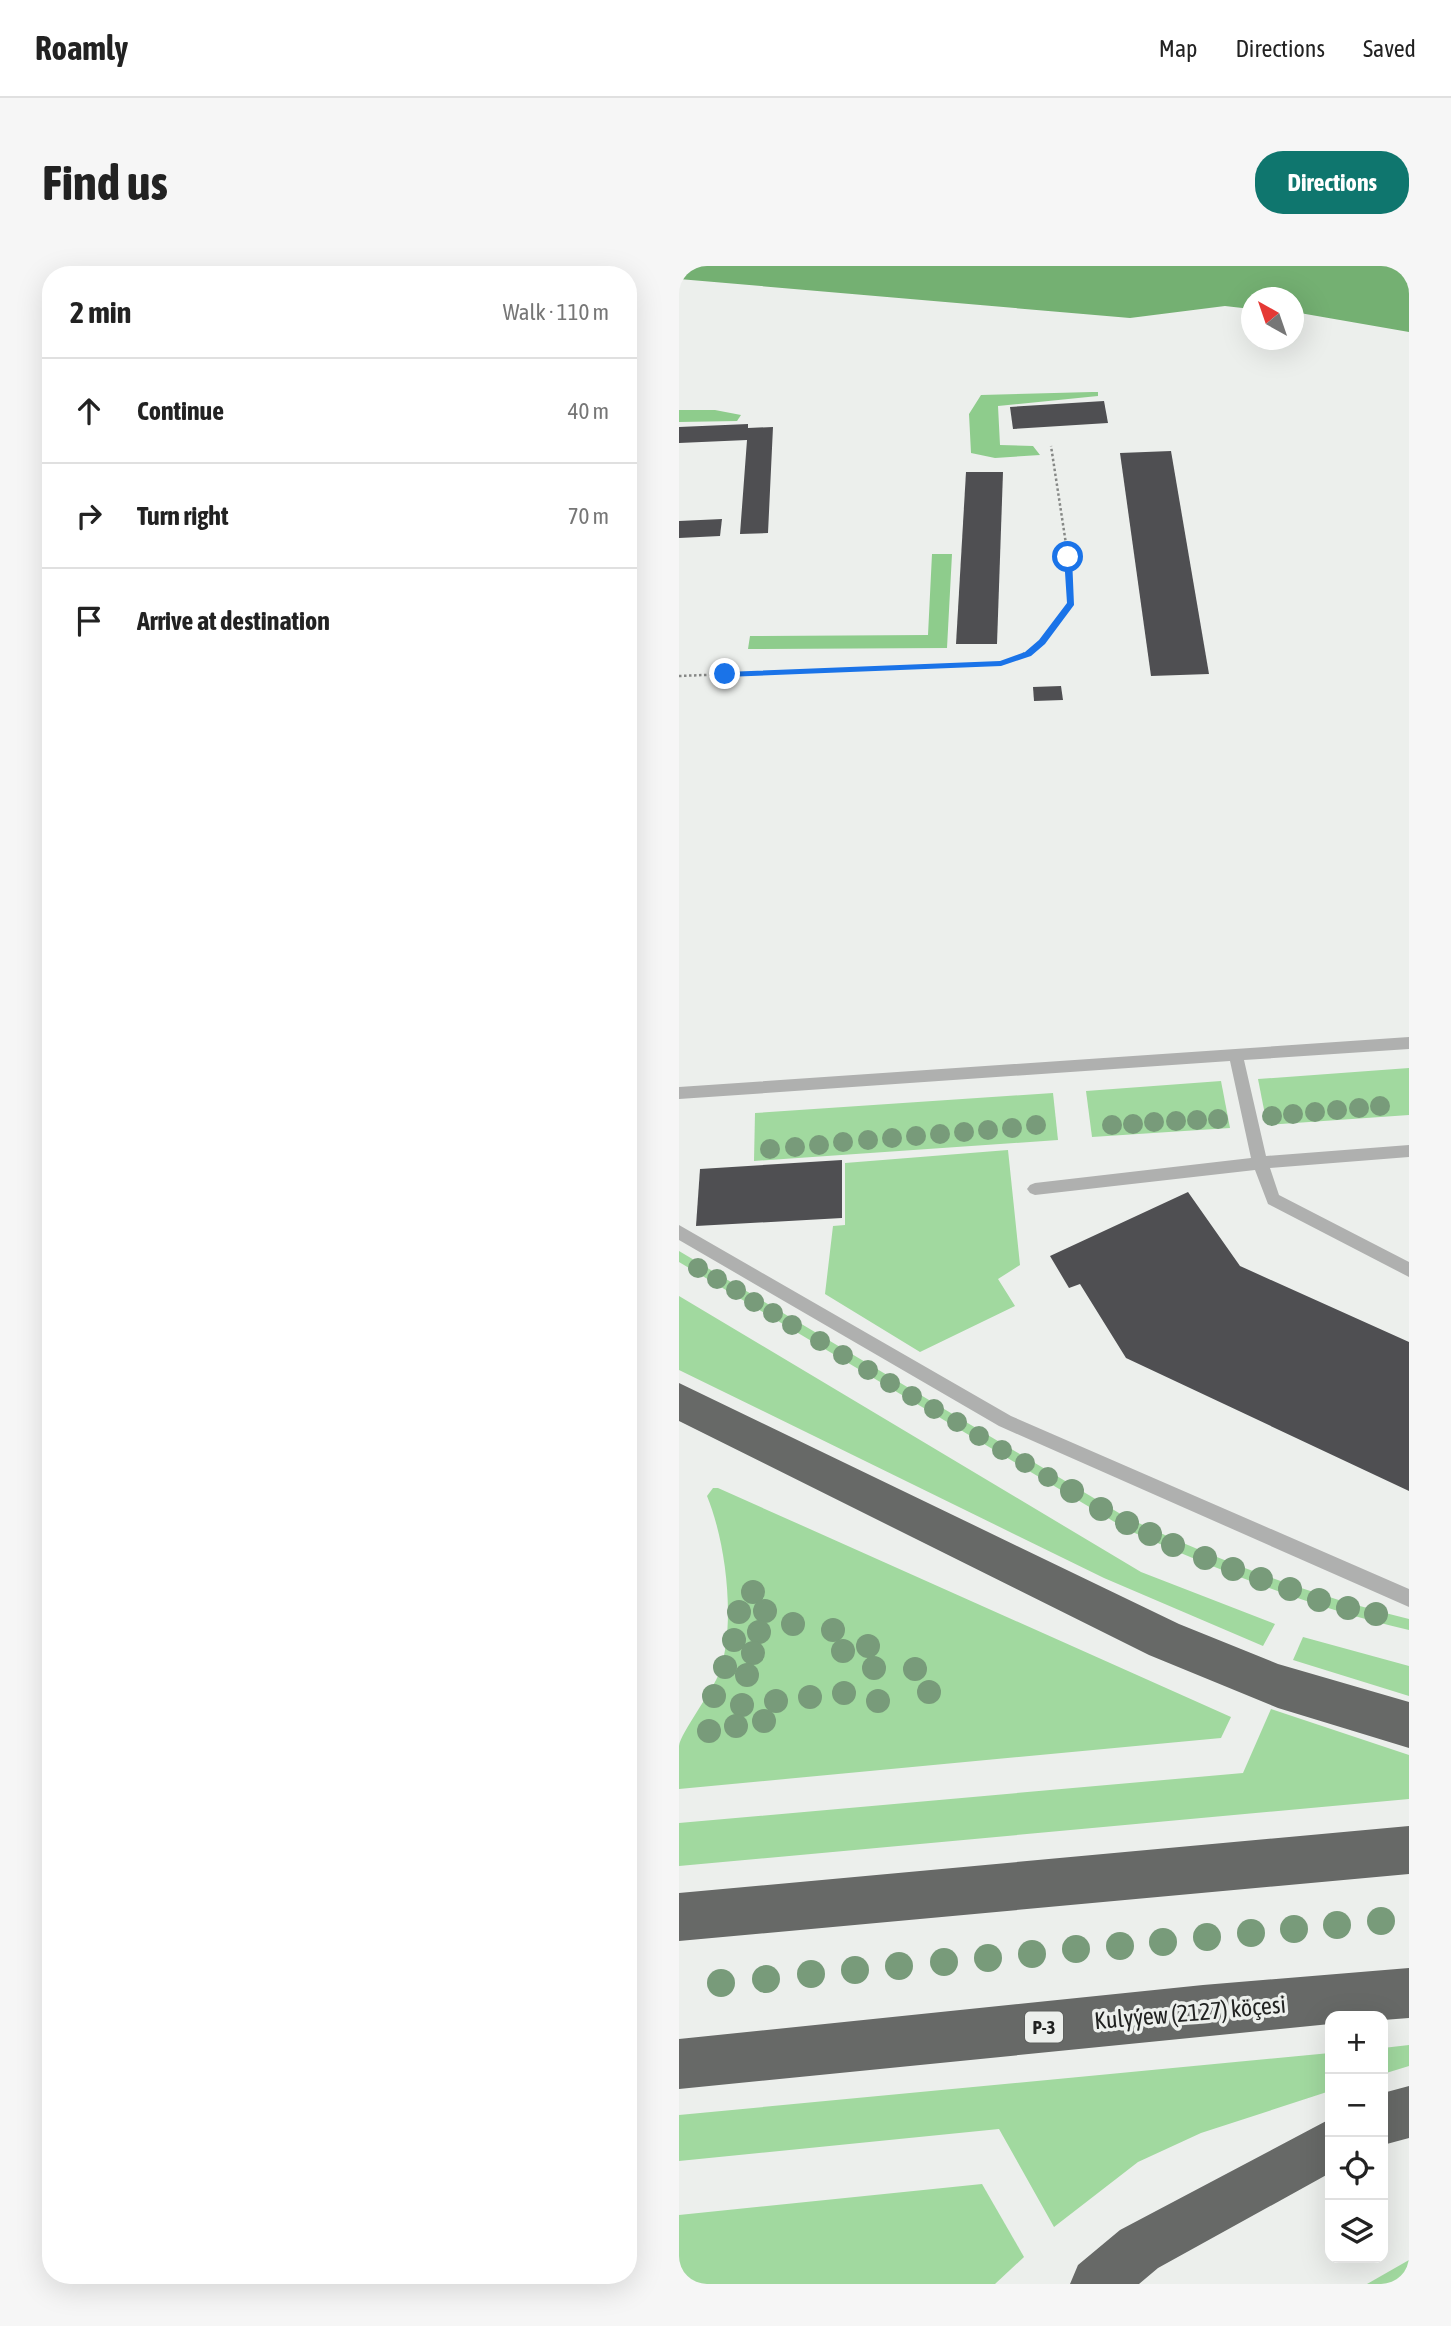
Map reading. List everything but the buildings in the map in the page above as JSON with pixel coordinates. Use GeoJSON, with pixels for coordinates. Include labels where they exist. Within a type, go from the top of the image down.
{"type":"FeatureCollection","features":[{"type":"Feature","properties":{"kind":"highway"},"geometry":{"type":"LineString","coordinates":[[679,1401],[1165,1640],[1278,1686],[1409,1725]]}},
{"type":"Feature","properties":{"kind":"highway"},"geometry":{"type":"LineString","coordinates":[[679,1917],[1409,1850]]}},
{"type":"Feature","properties":{"kind":"highway","name":"Kulyýew (2127) köçesi"},"geometry":{"type":"LineString","coordinates":[[679,2064],[1203,2010],[1409,1993]]}},
{"type":"Feature","properties":{"kind":"highway"},"geometry":{"type":"LineString","coordinates":[[1388,2118],[1409,2112]]}},
{"type":"Feature","properties":{"kind":"highway"},"geometry":{"type":"LineString","coordinates":[[1097,2284],[1139,2249],[1325,2148]]}},
{"type":"Feature","properties":{"kind":"lane"},"geometry":{"type":"LineString","coordinates":[[679,1093],[1409,1043]]}},
{"type":"Feature","properties":{"kind":"lane"},"geometry":{"type":"LineString","coordinates":[[1235,1054],[1260,1163],[1273,1199],[1409,1270]]}},
{"type":"Feature","properties":{"kind":"lane"},"geometry":{"type":"LineString","coordinates":[[1035,1189],[1260,1163],[1409,1151]]}},
{"type":"Feature","properties":{"kind":"lane"},"geometry":{"type":"LineString","coordinates":[[679,1232],[1005,1421],[1409,1598]]}},
{"type":"Feature","properties":{"kind":"path"},"geometry":{"type":"LineString","coordinates":[[679,676],[1001,663],[1028,654],[1042,642],[1071,603],[1068,557],[1051,446]]}},
{"type":"Feature","properties":{"kind":"shaded area"},"geometry":{"type":"Polygon","coordinates":[[[679,266],[1409,266],[1409,332],[1304,314],[1304,287],[1241,287],[1241,308],[1225,306],[1130,318],[679,279],[679,266]]]}},
{"type":"Feature","properties":{"kind":"shaded area"},"geometry":{"type":"Polygon","coordinates":[[[1098,392],[1098,396],[998,406],[1000,445],[1033,446],[1040,455],[995,458],[971,453],[969,414],[981,395],[1098,392]]]}},
{"type":"Feature","properties":{"kind":"shaded area"},"geometry":{"type":"Polygon","coordinates":[[[679,410],[715,410],[741,415],[737,421],[679,422],[679,410]]]}},
{"type":"Feature","properties":{"kind":"shaded area"},"geometry":{"type":"Polygon","coordinates":[[[932,554],[952,554],[947,648],[748,649],[750,636],[928,635],[932,554]]]}},
{"type":"Feature","properties":{"kind":"shaded area"},"geometry":{"type":"Polygon","coordinates":[[[1409,1068],[1409,1115],[1267,1125],[1258,1079],[1409,1068]]]}},
{"type":"Feature","properties":{"kind":"shaded area"},"geometry":{"type":"Polygon","coordinates":[[[1221,1081],[1230,1128],[1092,1137],[1086,1091],[1221,1081]]]}},
{"type":"Feature","properties":{"kind":"shaded area"},"geometry":{"type":"Polygon","coordinates":[[[1053,1093],[1058,1140],[754,1161],[755,1113],[1053,1093]]]}},
{"type":"Feature","properties":{"kind":"shaded area"},"geometry":{"type":"Polygon","coordinates":[[[1008,1150],[1020,1265],[998,1279],[1015,1306],[920,1352],[825,1294],[833,1226],[845,1225],[845,1163],[1008,1150]]]}},
{"type":"Feature","properties":{"kind":"shaded area"},"geometry":{"type":"Polygon","coordinates":[[[679,1251],[1124,1516],[1264,1575],[1335,1599],[1409,1619],[1409,1630],[1337,1611],[1266,1587],[1128,1530],[679,1262],[679,1251]]]}},
{"type":"Feature","properties":{"kind":"shaded area"},"geometry":{"type":"Polygon","coordinates":[[[679,1296],[1141,1572],[1275,1624],[1263,1646],[1104,1578],[679,1370],[679,1296]]]}},
{"type":"Feature","properties":{"kind":"shaded area"},"geometry":{"type":"Polygon","coordinates":[[[713,1488],[1231,1717],[1221,1738],[679,1789],[681,1740],[720,1671],[725,1652],[727,1583],[719,1536],[707,1496],[713,1488]]]}},
{"type":"Feature","properties":{"kind":"shaded area"},"geometry":{"type":"Polygon","coordinates":[[[1303,1637],[1409,1666],[1409,1696],[1293,1660],[1303,1637]]]}},
{"type":"Feature","properties":{"kind":"shaded area"},"geometry":{"type":"Polygon","coordinates":[[[1271,1709],[1409,1755],[1409,1799],[679,1866],[679,1823],[1243,1773],[1271,1709]]]}},
{"type":"Feature","properties":{"kind":"shaded area"},"geometry":{"type":"Polygon","coordinates":[[[1409,2045],[1409,2066],[1388,2072],[1388,2047],[1409,2045]]]}},
{"type":"Feature","properties":{"kind":"shaded area"},"geometry":{"type":"Polygon","coordinates":[[[1325,2053],[1325,2093],[1201,2133],[1138,2162],[1054,2227],[999,2129],[679,2161],[679,2115],[1325,2053]]]}},
{"type":"Feature","properties":{"kind":"shaded area"},"geometry":{"type":"Polygon","coordinates":[[[982,2184],[1024,2257],[995,2284],[679,2284],[679,2215],[982,2184]]]}},
{"type":"Feature","properties":{"kind":"shaded area"},"geometry":{"type":"Polygon","coordinates":[[[1409,2260],[1409,2284],[1367,2284],[1409,2260]]]}},
{"type":"Feature","properties":{"kind":"route"},"geometry":{"type":"LineString","coordinates":[[725,674],[1001,663],[1028,654],[1042,642],[1071,603],[1068,557]]}}]}
